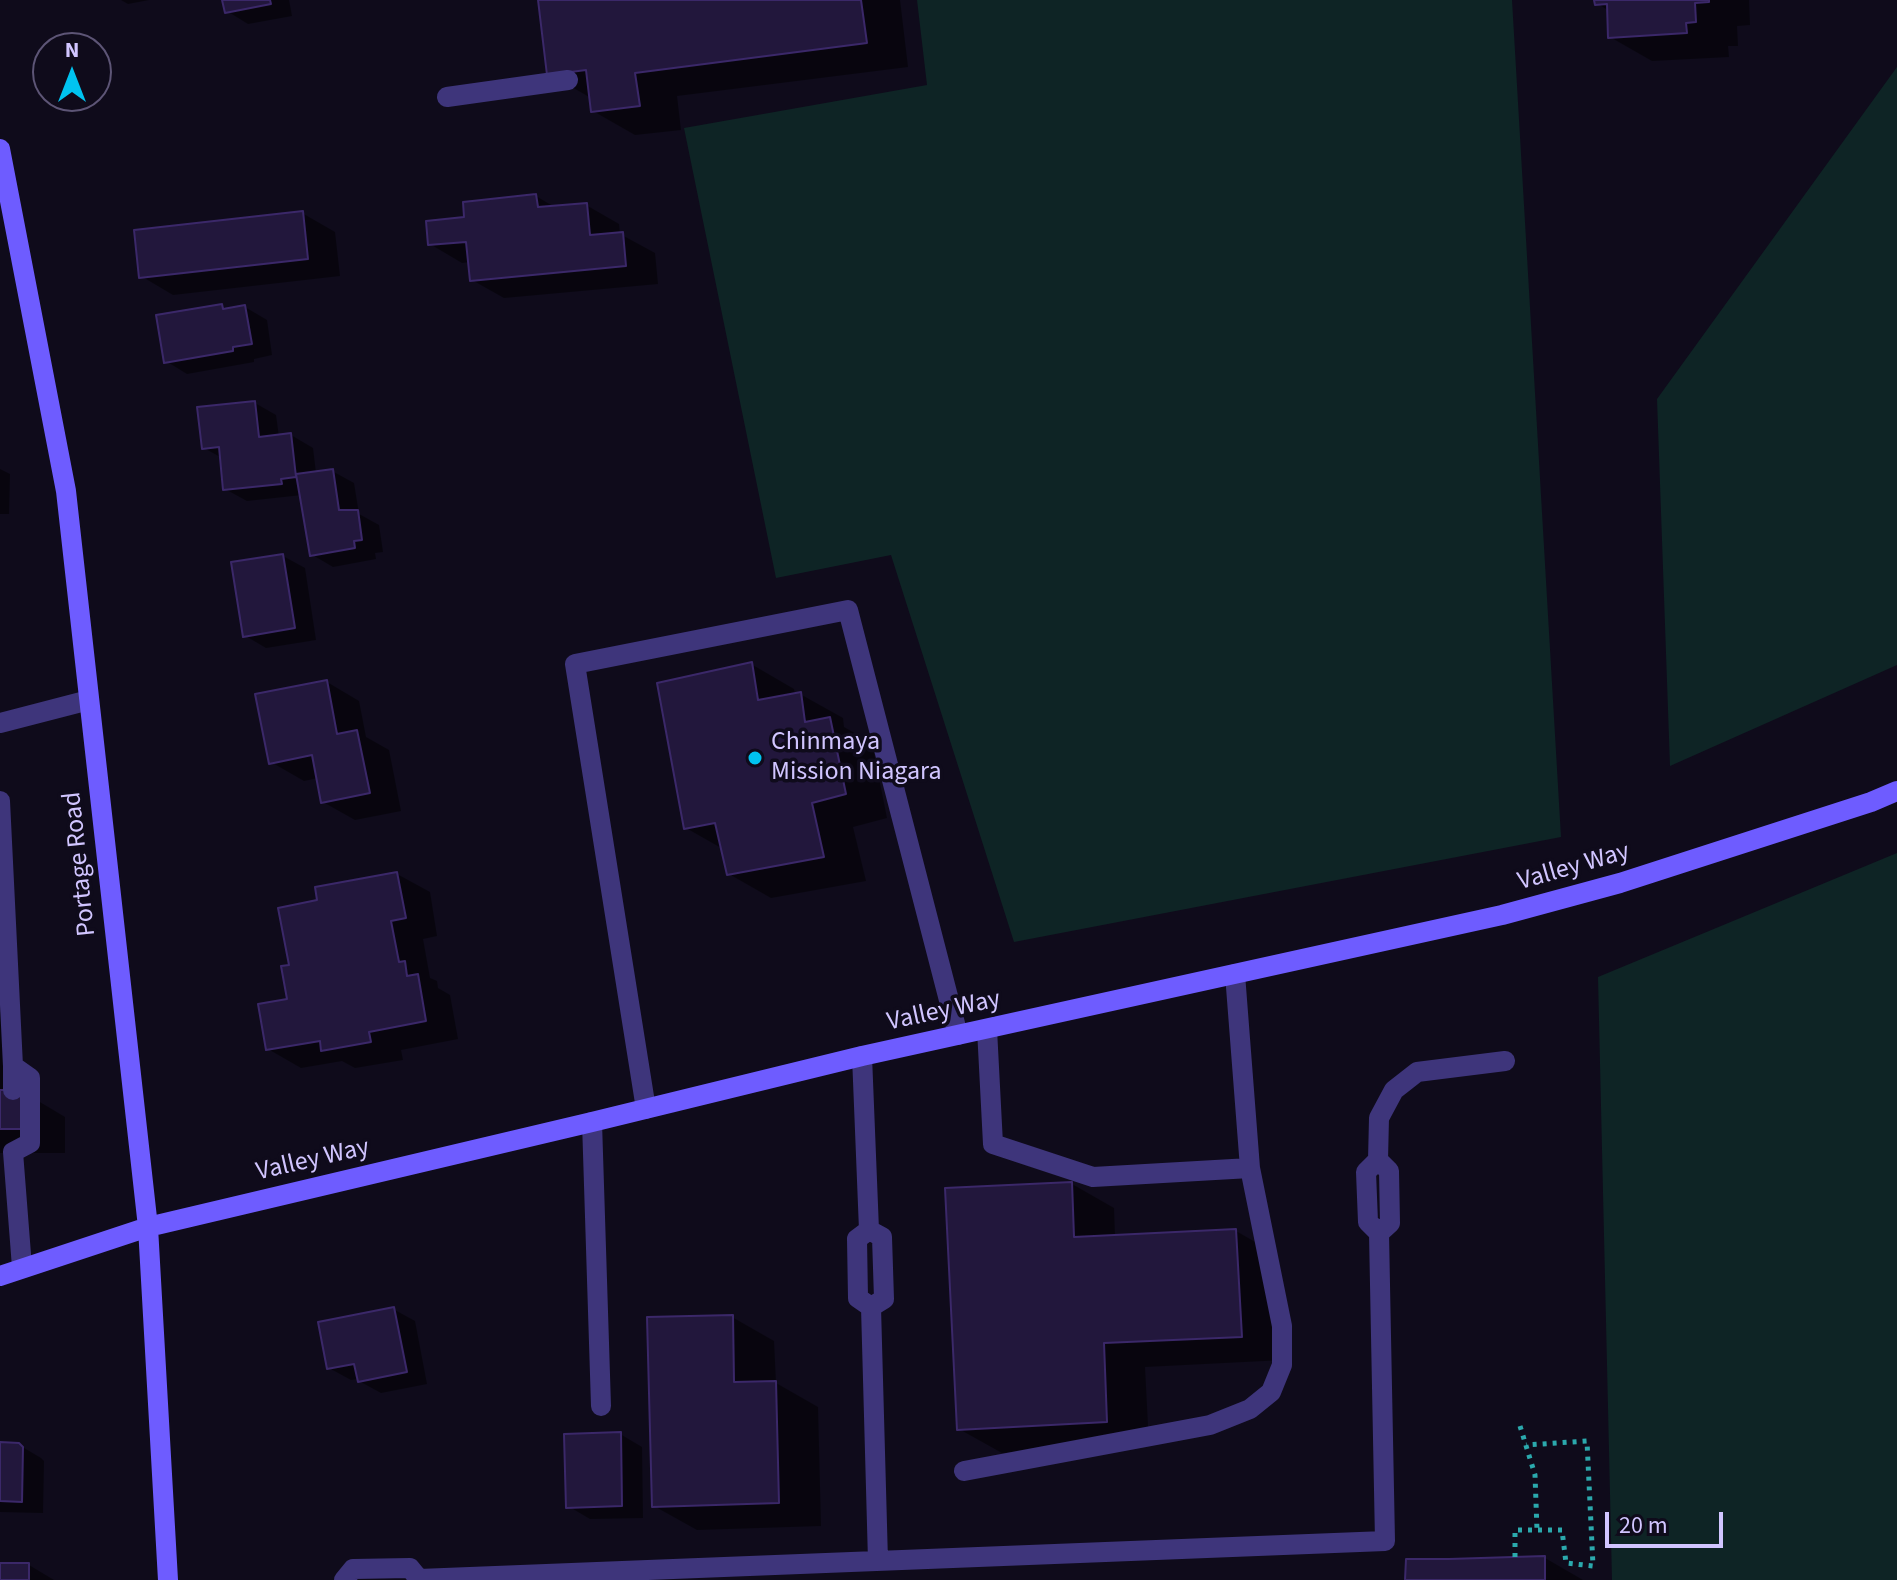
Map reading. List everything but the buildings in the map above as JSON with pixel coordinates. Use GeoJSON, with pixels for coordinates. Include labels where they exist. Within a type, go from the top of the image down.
{"type":"FeatureCollection","features":[{"type":"Feature","properties":{"kind":"street","name":"Portage Road"},"geometry":{"type":"LineString","coordinates":[[0,149],[66,491],[148,1227],[168,1580]]}},
{"type":"Feature","properties":{"kind":"street","name":"Valley Way"},"geometry":{"type":"LineString","coordinates":[[0,1276],[148,1227],[862,1056],[1502,915],[1620,883],[1897,791]]}},
{"type":"Feature","properties":{"kind":"lane"},"geometry":{"type":"LineString","coordinates":[[447,97],[568,80]]}},
{"type":"Feature","properties":{"kind":"lane"},"geometry":{"type":"LineString","coordinates":[[646,1109],[575,664],[848,610],[958,1035]]}},
{"type":"Feature","properties":{"kind":"lane"},"geometry":{"type":"LineString","coordinates":[[0,723],[89,700]]}},
{"type":"Feature","properties":{"kind":"lane"},"geometry":{"type":"LineString","coordinates":[[0,801],[13,1090]]}},
{"type":"Feature","properties":{"kind":"lane"},"geometry":{"type":"LineString","coordinates":[[964,1471],[1210,1425],[1250,1409],[1271,1392],[1282,1365],[1282,1326],[1250,1168],[1235,974]]}},
{"type":"Feature","properties":{"kind":"lane"},"geometry":{"type":"LineString","coordinates":[[987,1029],[993,1144],[1093,1177],[1250,1168]]}},
{"type":"Feature","properties":{"kind":"lane"},"geometry":{"type":"LineString","coordinates":[[862,1056],[869,1230],[882,1237],[884,1299],[871,1307],[878,1561]]}},
{"type":"Feature","properties":{"kind":"lane"},"geometry":{"type":"LineString","coordinates":[[344,1580],[353,1569],[410,1568],[419,1579],[1385,1541],[1379,1233],[1368,1222],[1366,1172],[1378,1160],[1379,1118],[1394,1090],[1417,1072],[1505,1061]]}},
{"type":"Feature","properties":{"kind":"lane"},"geometry":{"type":"LineString","coordinates":[[13,1066],[30,1078],[30,1143],[13,1152]]}},
{"type":"Feature","properties":{"kind":"lane"},"geometry":{"type":"LineString","coordinates":[[592,1122],[601,1406]]}},
{"type":"Feature","properties":{"kind":"lane"},"geometry":{"type":"LineString","coordinates":[[13,1129],[22,1267]]}},
{"type":"Feature","properties":{"kind":"path"},"geometry":{"type":"LineString","coordinates":[[1520,1426],[1535,1475],[1537,1530]]}},
{"type":"Feature","properties":{"kind":"path"},"geometry":{"type":"LineString","coordinates":[[1515,1557],[1515,1530],[1562,1530],[1566,1563],[1593,1566],[1587,1441],[1526,1445]]}},
{"type":"Feature","properties":{"kind":"green space"},"geometry":{"type":"Polygon","coordinates":[[[917,0],[1512,0],[1561,837],[1014,942],[891,555],[776,578],[684,128],[927,85],[917,0]]]}},
{"type":"Feature","properties":{"kind":"green space"},"geometry":{"type":"Polygon","coordinates":[[[1897,67],[1897,665],[1670,766],[1657,399],[1897,67]]]}},
{"type":"Feature","properties":{"kind":"green space"},"geometry":{"type":"Polygon","coordinates":[[[1897,853],[1897,1580],[1612,1580],[1598,977],[1897,853]]]}},
{"type":"Feature","properties":{"kind":"place","name":"Chinmaya Mission Niagara"},"geometry":{"type":"Point","coordinates":[755,758]}}]}
